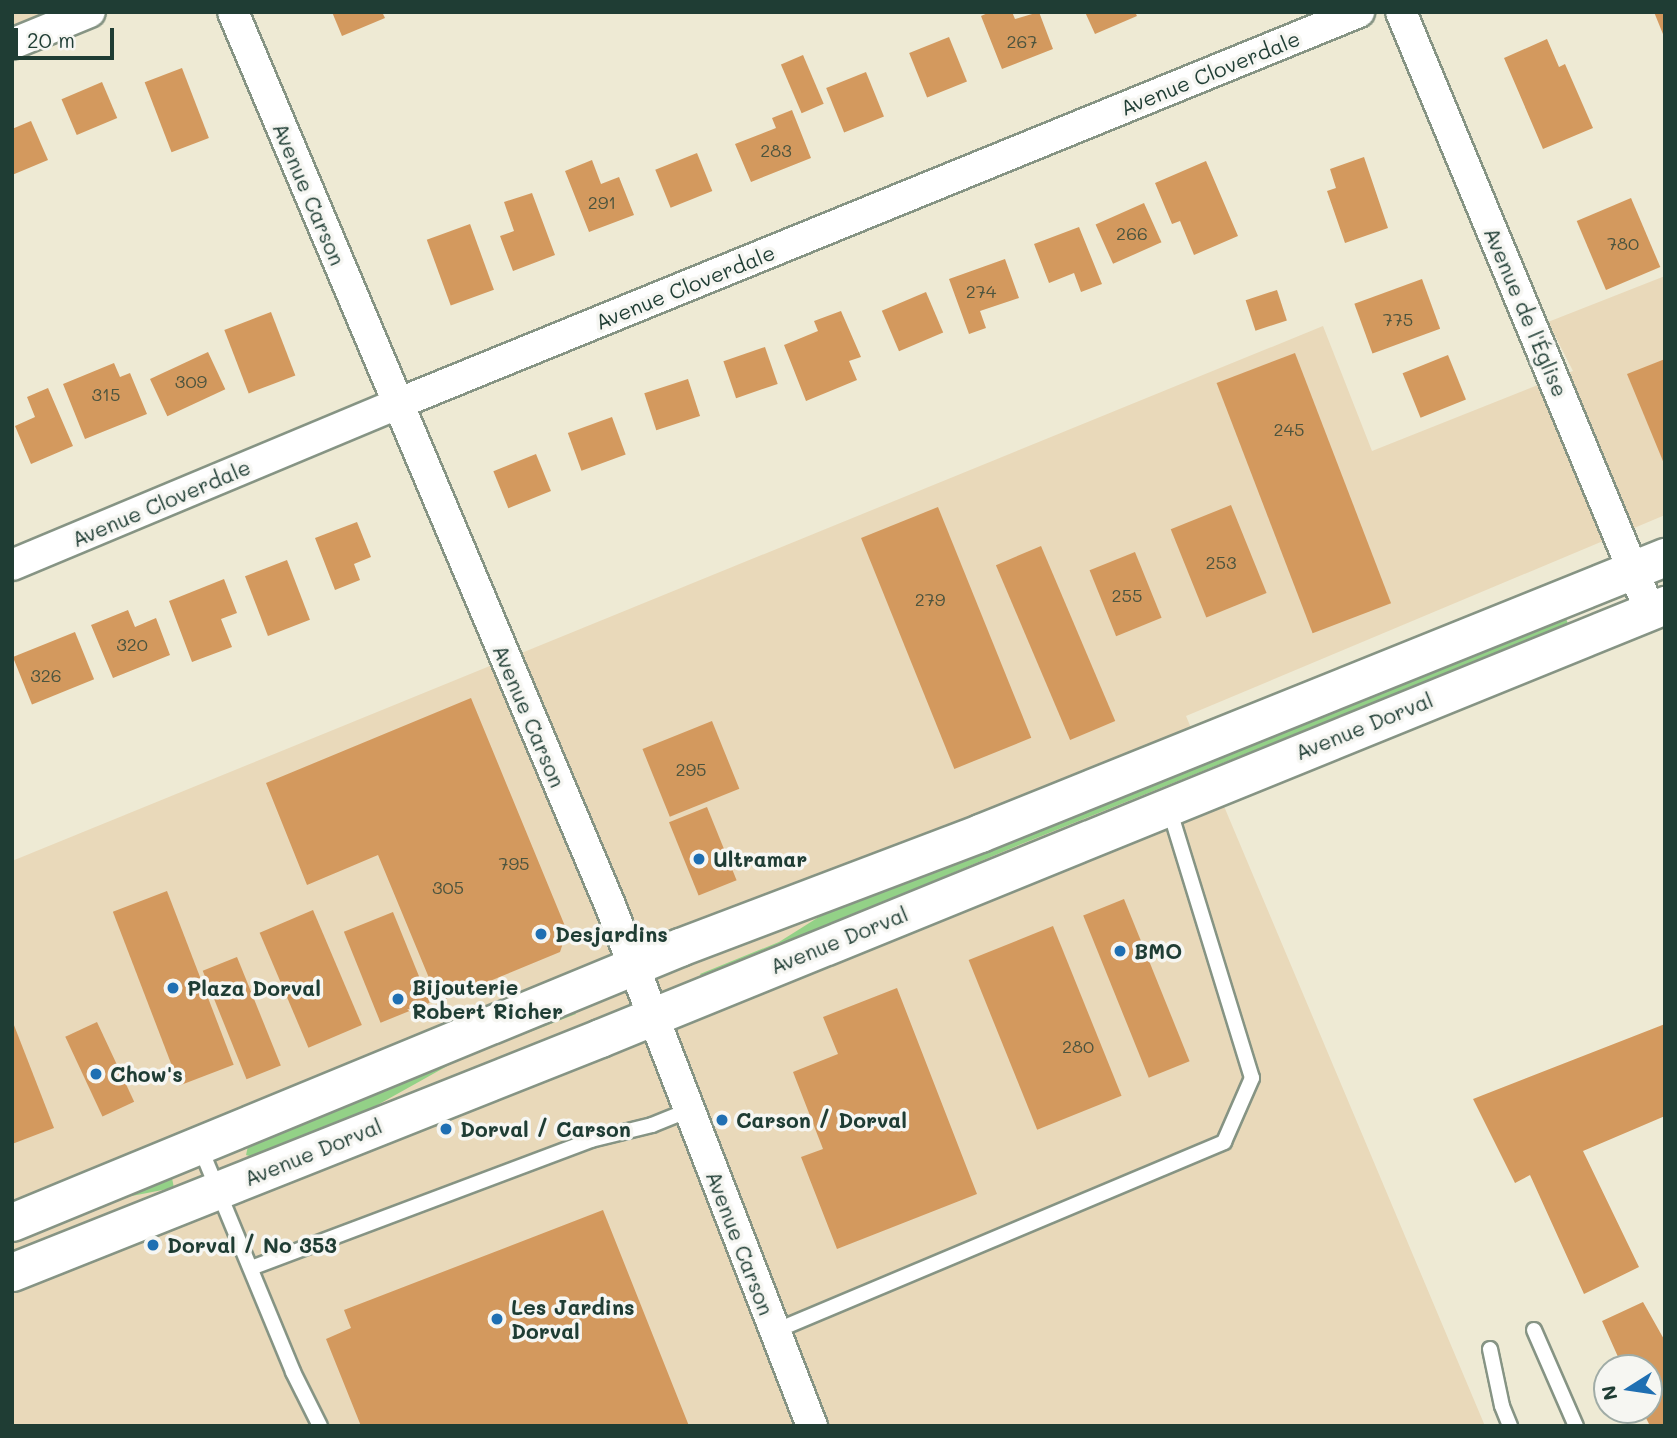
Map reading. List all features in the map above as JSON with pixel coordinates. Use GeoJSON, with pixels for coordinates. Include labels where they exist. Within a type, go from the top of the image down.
{"type":"FeatureCollection","features":[{"type":"Feature","properties":{"kind":"street"},"geometry":{"type":"LineString","coordinates":[[12,44],[90,12]]}},
{"type":"Feature","properties":{"kind":"street","name":"Avenue Carson"},"geometry":{"type":"LineString","coordinates":[[233,12],[610,905],[651,1017],[812,1426]]}},
{"type":"Feature","properties":{"kind":"street","name":"Avenue Cloverdale"},"geometry":{"type":"LineString","coordinates":[[12,565],[397,404],[1359,12]]}},
{"type":"Feature","properties":{"kind":"street","name":"Avenue de l'Église"},"geometry":{"type":"LineString","coordinates":[[1401,12],[1649,563],[1657,608]]}},
{"type":"Feature","properties":{"kind":"street"},"geometry":{"type":"LineString","coordinates":[[12,1222],[200,1147],[632,967],[993,828],[1649,563]]}},
{"type":"Feature","properties":{"kind":"street","name":"Avenue Dorval"},"geometry":{"type":"LineString","coordinates":[[12,1272],[651,1017],[1657,608]]}},
{"type":"Feature","properties":{"kind":"lane"},"geometry":{"type":"LineString","coordinates":[[775,1331],[1224,1142],[1252,1078],[1178,830],[1168,805]]}},
{"type":"Feature","properties":{"kind":"lane"},"geometry":{"type":"LineString","coordinates":[[251,1268],[591,1140],[652,1125],[689,1110]]}},
{"type":"Feature","properties":{"kind":"lane"},"geometry":{"type":"LineString","coordinates":[[200,1147],[293,1372],[320,1426]]}},
{"type":"Feature","properties":{"kind":"lane"},"geometry":{"type":"LineString","coordinates":[[1534,1330],[1576,1426]]}},
{"type":"Feature","properties":{"kind":"lane"},"geometry":{"type":"LineString","coordinates":[[1490,1349],[1502,1406],[1510,1426]]}},
{"type":"Feature","properties":{"kind":"shaded area"},"geometry":{"type":"Polygon","coordinates":[[[12,12],[90,12],[12,44],[12,12]]]}},
{"type":"Feature","properties":{"kind":"shaded area"},"geometry":{"type":"Polygon","coordinates":[[[1665,276],[1665,515],[1186,716],[1485,1426],[12,1426],[12,861],[1323,326],[1372,451],[1573,371],[1548,322],[1665,276]]]}},
{"type":"Feature","properties":{"kind":"green space"},"geometry":{"type":"Polygon","coordinates":[[[1566,618],[1568,624],[1024,843],[702,978],[700,974],[779,942],[830,910],[1022,837],[1566,618]]]}},
{"type":"Feature","properties":{"kind":"green space"},"geometry":{"type":"Polygon","coordinates":[[[574,1010],[576,1014],[458,1060],[372,1108],[253,1157],[246,1155],[248,1146],[574,1010]]]}},
{"type":"Feature","properties":{"kind":"green space"},"geometry":{"type":"Polygon","coordinates":[[[172,1178],[174,1188],[12,1219],[12,1209],[172,1178]]]}},
{"type":"Feature","properties":{"kind":"building"},"geometry":{"type":"Polygon","coordinates":[[[332,12],[382,12],[385,18],[342,36],[332,12]]]}},
{"type":"Feature","properties":{"kind":"building"},"geometry":{"type":"Polygon","coordinates":[[[990,12],[1012,12],[1015,19],[1039,12],[1053,49],[1002,69],[981,16],[990,12]]]}},
{"type":"Feature","properties":{"kind":"building"},"geometry":{"type":"Polygon","coordinates":[[[1085,12],[1135,12],[1137,16],[1095,34],[1085,12]]]}},
{"type":"Feature","properties":{"kind":"building"},"geometry":{"type":"Polygon","coordinates":[[[1654,12],[1665,12],[1665,39],[1654,12]]]}},
{"type":"Feature","properties":{"kind":"building"},"geometry":{"type":"Polygon","coordinates":[[[949,37],[967,82],[927,98],[909,53],[949,37]]]}},
{"type":"Feature","properties":{"kind":"building"},"geometry":{"type":"Polygon","coordinates":[[[1547,39],[1559,67],[1565,64],[1593,128],[1543,149],[1504,58],[1547,39]]]}},
{"type":"Feature","properties":{"kind":"building"},"geometry":{"type":"Polygon","coordinates":[[[803,55],[824,104],[802,113],[781,64],[803,55]]]}},
{"type":"Feature","properties":{"kind":"building"},"geometry":{"type":"Polygon","coordinates":[[[182,68],[209,138],[172,152],[145,82],[182,68]]]}},
{"type":"Feature","properties":{"kind":"building"},"geometry":{"type":"Polygon","coordinates":[[[866,72],[884,117],[844,133],[826,88],[866,72]]]}},
{"type":"Feature","properties":{"kind":"building"},"geometry":{"type":"Polygon","coordinates":[[[102,82],[117,118],[77,135],[61,99],[102,82]]]}},
{"type":"Feature","properties":{"kind":"building"},"geometry":{"type":"Polygon","coordinates":[[[792,110],[811,158],[751,182],[735,144],[776,128],[772,118],[792,110]]]}},
{"type":"Feature","properties":{"kind":"building"},"geometry":{"type":"Polygon","coordinates":[[[31,121],[48,160],[12,175],[12,129],[31,121]]]}},
{"type":"Feature","properties":{"kind":"building"},"geometry":{"type":"Polygon","coordinates":[[[697,153],[712,191],[671,208],[655,170],[697,153]]]}},
{"type":"Feature","properties":{"kind":"building"},"geometry":{"type":"Polygon","coordinates":[[[1364,157],[1388,228],[1345,243],[1327,191],[1336,188],[1330,169],[1364,157]]]}},
{"type":"Feature","properties":{"kind":"building"},"geometry":{"type":"Polygon","coordinates":[[[592,160],[601,184],[619,177],[634,215],[589,232],[565,171],[592,160]]]}},
{"type":"Feature","properties":{"kind":"building"},"geometry":{"type":"Polygon","coordinates":[[[1206,161],[1238,236],[1194,255],[1180,221],[1172,224],[1155,183],[1206,161]]]}},
{"type":"Feature","properties":{"kind":"building"},"geometry":{"type":"Polygon","coordinates":[[[532,193],[555,255],[513,271],[500,236],[514,231],[504,202],[532,193]]]}},
{"type":"Feature","properties":{"kind":"building"},"geometry":{"type":"Polygon","coordinates":[[[1631,198],[1660,267],[1606,290],[1577,221],[1631,198]]]}},
{"type":"Feature","properties":{"kind":"building"},"geometry":{"type":"Polygon","coordinates":[[[1144,203],[1161,242],[1113,264],[1096,225],[1144,203]]]}},
{"type":"Feature","properties":{"kind":"building"},"geometry":{"type":"Polygon","coordinates":[[[470,224],[494,290],[451,306],[427,240],[470,224]]]}},
{"type":"Feature","properties":{"kind":"building"},"geometry":{"type":"Polygon","coordinates":[[[1079,227],[1102,284],[1081,292],[1074,273],[1049,283],[1034,244],[1079,227]]]}},
{"type":"Feature","properties":{"kind":"building"},"geometry":{"type":"Polygon","coordinates":[[[1005,259],[1019,298],[980,311],[986,328],[969,334],[949,279],[1005,259]]]}},
{"type":"Feature","properties":{"kind":"building"},"geometry":{"type":"Polygon","coordinates":[[[1422,279],[1440,329],[1372,353],[1354,304],[1422,279]]]}},
{"type":"Feature","properties":{"kind":"building"},"geometry":{"type":"Polygon","coordinates":[[[1277,290],[1287,320],[1256,331],[1246,300],[1277,290]]]}},
{"type":"Feature","properties":{"kind":"building"},"geometry":{"type":"Polygon","coordinates":[[[926,292],[943,333],[899,351],[882,311],[926,292]]]}},
{"type":"Feature","properties":{"kind":"building"},"geometry":{"type":"Polygon","coordinates":[[[841,311],[861,357],[849,361],[857,380],[806,401],[784,345],[818,331],[814,321],[841,311]]]}},
{"type":"Feature","properties":{"kind":"building"},"geometry":{"type":"Polygon","coordinates":[[[271,312],[295,375],[249,393],[224,330],[271,312]]]}},
{"type":"Feature","properties":{"kind":"building"},"geometry":{"type":"Polygon","coordinates":[[[765,347],[778,384],[736,398],[723,361],[765,347]]]}},
{"type":"Feature","properties":{"kind":"building"},"geometry":{"type":"Polygon","coordinates":[[[208,352],[225,389],[167,416],[150,379],[208,352]]]}},
{"type":"Feature","properties":{"kind":"building"},"geometry":{"type":"Polygon","coordinates":[[[1295,353],[1391,603],[1313,633],[1217,383],[1295,353]]]}},
{"type":"Feature","properties":{"kind":"building"},"geometry":{"type":"Polygon","coordinates":[[[1448,355],[1466,400],[1421,418],[1403,373],[1448,355]]]}},
{"type":"Feature","properties":{"kind":"building"},"geometry":{"type":"Polygon","coordinates":[[[1665,359],[1665,466],[1627,374],[1665,359]]]}},
{"type":"Feature","properties":{"kind":"building"},"geometry":{"type":"Polygon","coordinates":[[[114,363],[120,377],[130,373],[147,414],[85,439],[63,384],[114,363]]]}},
{"type":"Feature","properties":{"kind":"building"},"geometry":{"type":"Polygon","coordinates":[[[688,379],[700,416],[656,430],[644,393],[688,379]]]}},
{"type":"Feature","properties":{"kind":"building"},"geometry":{"type":"Polygon","coordinates":[[[48,388],[73,446],[31,464],[15,426],[35,417],[27,397],[48,388]]]}},
{"type":"Feature","properties":{"kind":"building"},"geometry":{"type":"Polygon","coordinates":[[[612,417],[626,455],[582,471],[568,433],[612,417]]]}},
{"type":"Feature","properties":{"kind":"building"},"geometry":{"type":"Polygon","coordinates":[[[536,454],[551,491],[508,508],[493,471],[536,454]]]}},
{"type":"Feature","properties":{"kind":"building"},"geometry":{"type":"Polygon","coordinates":[[[1231,505],[1267,593],[1206,617],[1171,529],[1231,505]]]}},
{"type":"Feature","properties":{"kind":"building"},"geometry":{"type":"Polygon","coordinates":[[[938,507],[1031,738],[954,769],[861,538],[938,507]]]}},
{"type":"Feature","properties":{"kind":"building"},"geometry":{"type":"Polygon","coordinates":[[[357,522],[371,557],[354,564],[360,580],[335,590],[315,538],[357,522]]]}},
{"type":"Feature","properties":{"kind":"building"},"geometry":{"type":"Polygon","coordinates":[[[1041,546],[1115,721],[1070,740],[996,565],[1041,546]]]}},
{"type":"Feature","properties":{"kind":"building"},"geometry":{"type":"Polygon","coordinates":[[[1135,552],[1162,618],[1116,636],[1090,570],[1135,552]]]}},
{"type":"Feature","properties":{"kind":"building"},"geometry":{"type":"Polygon","coordinates":[[[287,560],[310,620],[268,636],[245,576],[287,560]]]}},
{"type":"Feature","properties":{"kind":"building"},"geometry":{"type":"Polygon","coordinates":[[[224,579],[237,613],[221,619],[232,647],[192,662],[169,601],[224,579]]]}},
{"type":"Feature","properties":{"kind":"building"},"geometry":{"type":"Polygon","coordinates":[[[128,610],[135,627],[156,618],[170,655],[113,678],[91,625],[128,610]]]}},
{"type":"Feature","properties":{"kind":"building"},"geometry":{"type":"Polygon","coordinates":[[[75,632],[94,679],[32,704],[13,657],[75,632]]]}},
{"type":"Feature","properties":{"kind":"building"},"geometry":{"type":"Polygon","coordinates":[[[471,698],[567,931],[560,952],[439,1002],[378,855],[307,885],[266,783],[471,698]]]}},
{"type":"Feature","properties":{"kind":"building"},"geometry":{"type":"Polygon","coordinates":[[[712,721],[739,789],[670,817],[642,749],[712,721]]]}},
{"type":"Feature","properties":{"kind":"building"},"geometry":{"type":"Polygon","coordinates":[[[707,807],[737,880],[699,896],[669,822],[707,807]]]}},
{"type":"Feature","properties":{"kind":"building","name":"Plaza Dorval"},"geometry":{"type":"Polygon","coordinates":[[[167,891],[234,1065],[180,1085],[113,912],[167,891]]]}},
{"type":"Feature","properties":{"kind":"building"},"geometry":{"type":"Polygon","coordinates":[[[1124,899],[1190,1061],[1149,1078],[1083,915],[1124,899]]]}},
{"type":"Feature","properties":{"kind":"building"},"geometry":{"type":"Polygon","coordinates":[[[313,910],[362,1025],[308,1048],[260,933],[313,910]]]}},
{"type":"Feature","properties":{"kind":"building"},"geometry":{"type":"Polygon","coordinates":[[[393,912],[430,1003],[381,1023],[344,932],[393,912]]]}},
{"type":"Feature","properties":{"kind":"building"},"geometry":{"type":"Polygon","coordinates":[[[1053,926],[1122,1096],[1037,1130],[969,960],[1053,926]]]}},
{"type":"Feature","properties":{"kind":"building"},"geometry":{"type":"Polygon","coordinates":[[[237,957],[281,1065],[247,1079],[203,971],[237,957]]]}},
{"type":"Feature","properties":{"kind":"building"},"geometry":{"type":"Polygon","coordinates":[[[897,988],[977,1194],[837,1249],[801,1157],[823,1149],[793,1072],[838,1054],[823,1017],[897,988]]]}},
{"type":"Feature","properties":{"kind":"building"},"geometry":{"type":"Polygon","coordinates":[[[12,1020],[54,1128],[12,1144],[12,1020]]]}},
{"type":"Feature","properties":{"kind":"building"},"geometry":{"type":"Polygon","coordinates":[[[97,1022],[134,1102],[102,1117],[65,1037],[97,1022]]]}},
{"type":"Feature","properties":{"kind":"building"},"geometry":{"type":"Polygon","coordinates":[[[1665,1024],[1665,1116],[1583,1151],[1639,1267],[1584,1294],[1530,1175],[1515,1183],[1473,1099],[1665,1024]]]}},
{"type":"Feature","properties":{"kind":"building","name":"Les Jardins Dorval"},"geometry":{"type":"Polygon","coordinates":[[[603,1210],[689,1426],[361,1426],[326,1339],[351,1328],[344,1310],[603,1210]]]}},
{"type":"Feature","properties":{"kind":"building"},"geometry":{"type":"Polygon","coordinates":[[[1643,1302],[1665,1341],[1665,1426],[1649,1424],[1663,1424],[1663,1354],[1617,1354],[1602,1321],[1643,1302]]]}},
{"type":"Feature","properties":{"kind":"place","name":"Ultramar"},"geometry":{"type":"Point","coordinates":[699,859]}},
{"type":"Feature","properties":{"kind":"place","name":"Desjardins"},"geometry":{"type":"Point","coordinates":[541,934]}},
{"type":"Feature","properties":{"kind":"place","name":"BMO"},"geometry":{"type":"Point","coordinates":[1120,951]}},
{"type":"Feature","properties":{"kind":"place","name":"Plaza Dorval"},"geometry":{"type":"Point","coordinates":[173,988]}},
{"type":"Feature","properties":{"kind":"place","name":"Bijouterie Robert Richer"},"geometry":{"type":"Point","coordinates":[398,999]}},
{"type":"Feature","properties":{"kind":"place","name":"Chow's"},"geometry":{"type":"Point","coordinates":[96,1074]}},
{"type":"Feature","properties":{"kind":"place","name":"Carson / Dorval"},"geometry":{"type":"Point","coordinates":[722,1120]}},
{"type":"Feature","properties":{"kind":"place","name":"Dorval / Carson"},"geometry":{"type":"Point","coordinates":[446,1129]}},
{"type":"Feature","properties":{"kind":"place","name":"Dorval / No 353"},"geometry":{"type":"Point","coordinates":[153,1245]}},
{"type":"Feature","properties":{"kind":"place","name":"Les Jardins Dorval"},"geometry":{"type":"Point","coordinates":[497,1319]}}]}
